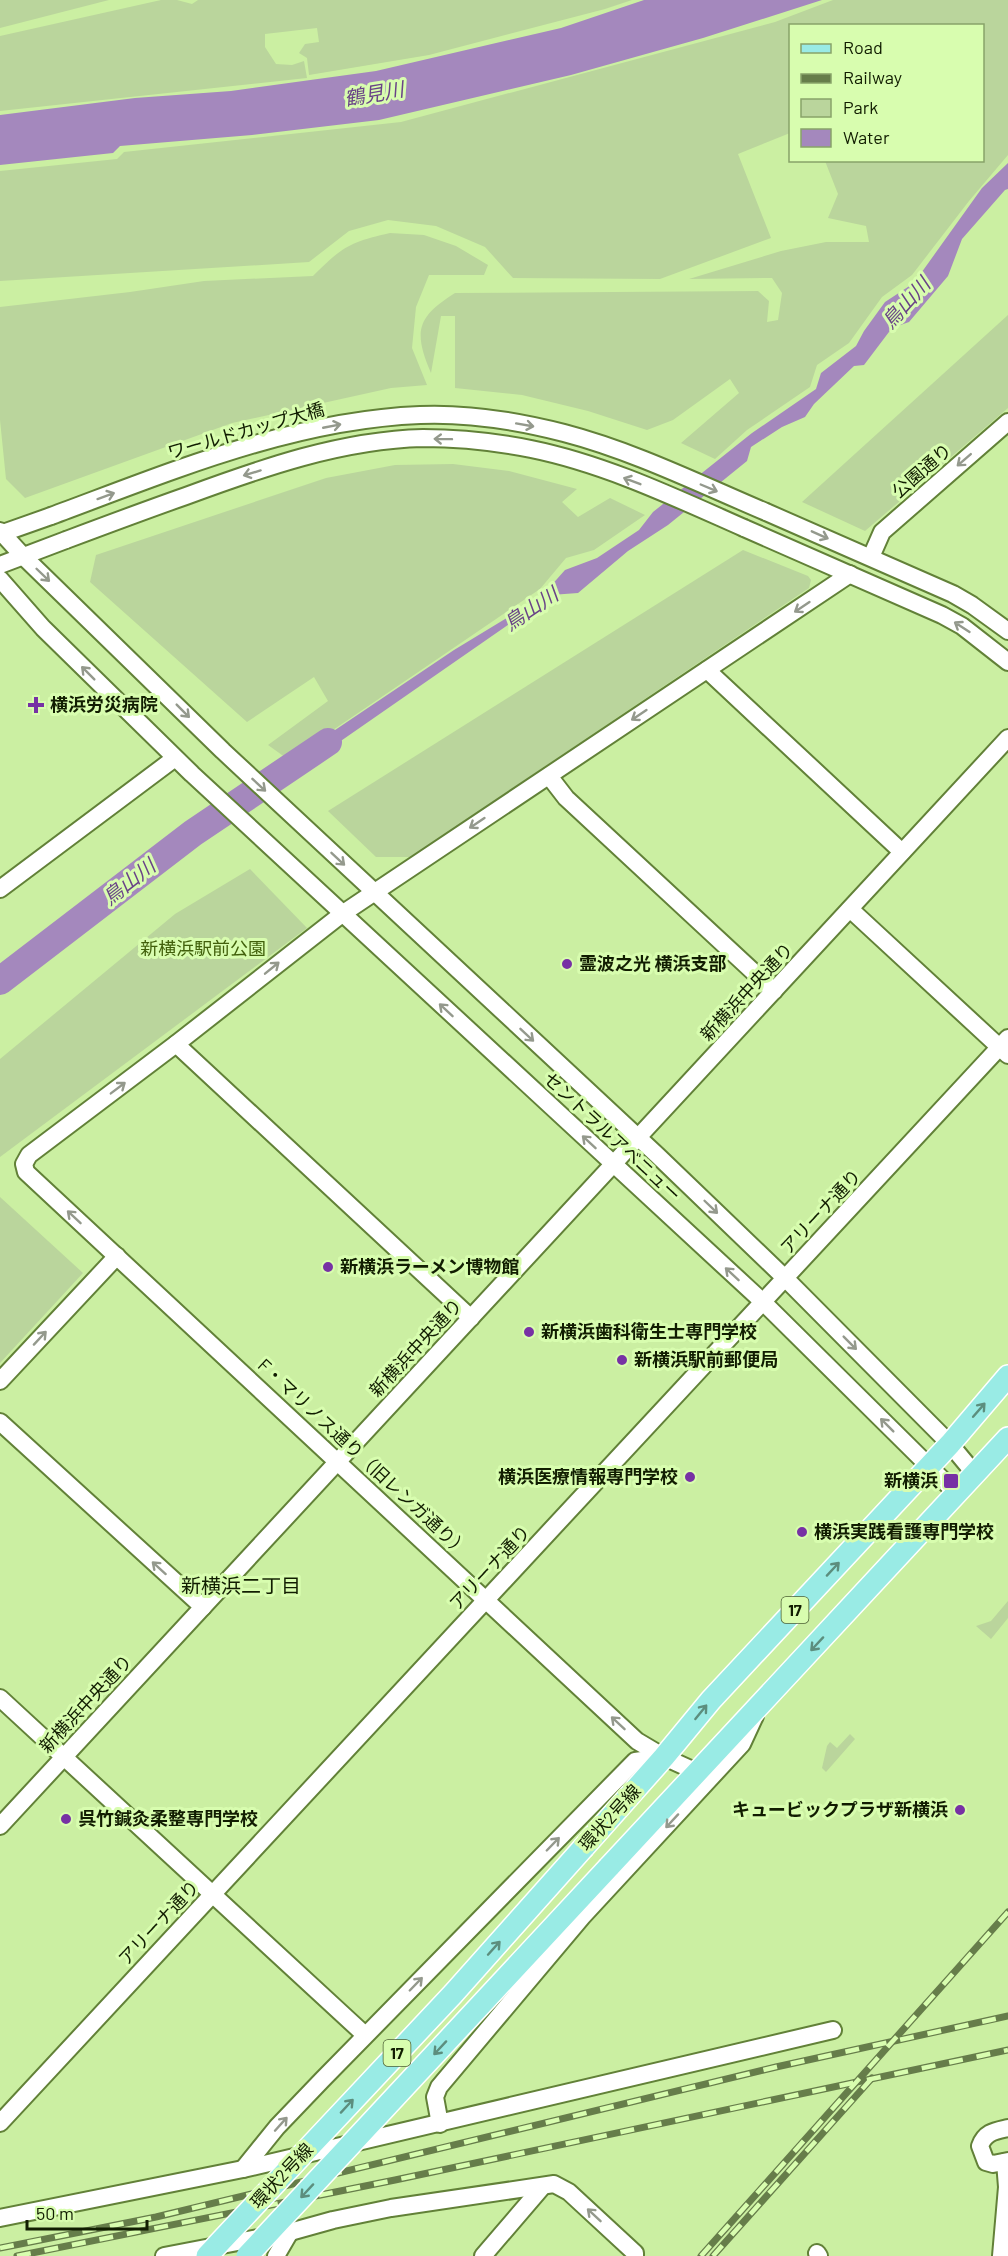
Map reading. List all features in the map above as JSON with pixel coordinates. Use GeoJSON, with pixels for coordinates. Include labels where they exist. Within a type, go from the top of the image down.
{"type":"FeatureCollection","features":[{"type":"Feature","properties":{"kind":"main road","name":"環状2号線"},"geometry":{"type":"LineString","coordinates":[[207,2256],[453,1994],[664,1758],[711,1700],[950,1444],[1008,1376]]}},
{"type":"Feature","properties":{"kind":"main road","name":"環状2号線"},"geometry":{"type":"LineString","coordinates":[[248,2256],[1008,1438]]}},
{"type":"Feature","properties":{"kind":"street","name":"ワールドカップ大橋"},"geometry":{"type":"LineString","coordinates":[[1,533],[192,464],[268,441],[363,420],[421,415],[481,418],[566,434],[641,460],[953,594],[1008,631]]}},
{"type":"Feature","properties":{"kind":"street","name":"公園通り"},"geometry":{"type":"LineString","coordinates":[[871,557],[882,532],[1008,422]]}},
{"type":"Feature","properties":{"kind":"street"},"geometry":{"type":"LineString","coordinates":[[0,565],[226,481],[302,457],[364,444],[423,438],[478,441],[562,457],[631,481],[744,528],[942,615],[962,626],[1008,662]]}},
{"type":"Feature","properties":{"kind":"street","name":"セントラルアベニュー"},"geometry":{"type":"LineString","coordinates":[[1,533],[223,751],[639,1137],[786,1279],[950,1444],[974,1473]]}},
{"type":"Feature","properties":{"kind":"street"},"geometry":{"type":"LineString","coordinates":[[471,1318],[176,1044],[342,914],[850,574]]}},
{"type":"Feature","properties":{"kind":"street","name":"セントラルアベニュー"},"geometry":{"type":"LineString","coordinates":[[0,579],[43,628],[175,758],[764,1303],[956,1493]]}},
{"type":"Feature","properties":{"kind":"street"},"geometry":{"type":"LineString","coordinates":[[707,670],[902,852]]}},
{"type":"Feature","properties":{"kind":"street","name":"新横浜中央通り"},"geometry":{"type":"LineString","coordinates":[[0,1826],[1008,738]]}},
{"type":"Feature","properties":{"kind":"street"},"geometry":{"type":"LineString","coordinates":[[0,889],[175,758]]}},
{"type":"Feature","properties":{"kind":"street"},"geometry":{"type":"LineString","coordinates":[[549,776],[566,798],[774,991]]}},
{"type":"Feature","properties":{"kind":"street"},"geometry":{"type":"LineString","coordinates":[[850,909],[1005,1047]]}},
{"type":"Feature","properties":{"kind":"street","name":"F・マリノス通り（旧レンガ通り）"},"geometry":{"type":"LineString","coordinates":[[176,1044],[29,1155],[24,1164],[26,1172],[637,1741],[664,1758],[697,1772]]}},
{"type":"Feature","properties":{"kind":"street","name":"アリーナ通り"},"geometry":{"type":"LineString","coordinates":[[0,2123],[1005,1047]]}},
{"type":"Feature","properties":{"kind":"street"},"geometry":{"type":"LineString","coordinates":[[0,1381],[117,1256]]}},
{"type":"Feature","properties":{"kind":"street"},"geometry":{"type":"LineString","coordinates":[[0,1422],[203,1607]]}},
{"type":"Feature","properties":{"kind":"street"},"geometry":{"type":"LineString","coordinates":[[0,1698],[365,2035]]}},
{"type":"Feature","properties":{"kind":"street"},"geometry":{"type":"LineString","coordinates":[[440,2124],[435,2097],[439,2087],[582,1917],[742,1744],[761,1704]]}},
{"type":"Feature","properties":{"kind":"street"},"geometry":{"type":"LineString","coordinates":[[243,2169],[277,2127],[365,2035],[635,1761],[664,1758]]}},
{"type":"Feature","properties":{"kind":"street"},"geometry":{"type":"LineString","coordinates":[[0,2218],[243,2169],[833,2031]]}},
{"type":"Feature","properties":{"kind":"street"},"geometry":{"type":"LineString","coordinates":[[1001,2256],[1007,2187],[1006,2162],[993,2164],[986,2162],[980,2146],[982,2138],[990,2132],[1008,2128]]}},
{"type":"Feature","properties":{"kind":"street"},"geometry":{"type":"LineString","coordinates":[[164,2256],[290,2232],[391,2208],[554,2184],[569,2192],[635,2253],[635,2256]]}},
{"type":"Feature","properties":{"kind":"street"},"geometry":{"type":"LineString","coordinates":[[483,2256],[543,2186]]}},
{"type":"Feature","properties":{"kind":"street"},"geometry":{"type":"LineString","coordinates":[[276,2256],[290,2232]]}},
{"type":"Feature","properties":{"kind":"green space"},"geometry":{"type":"Polygon","coordinates":[[[0,0],[109,0],[0,28],[0,0]]]}},
{"type":"Feature","properties":{"kind":"green space"},"geometry":{"type":"Polygon","coordinates":[[[161,0],[177,0],[192,4],[198,0],[632,0],[429,55],[309,75],[307,58],[299,53],[305,44],[319,42],[317,28],[265,34],[265,47],[276,64],[292,65],[304,61],[307,78],[0,111],[0,36],[161,0]]]}},
{"type":"Feature","properties":{"kind":"green space"},"geometry":{"type":"Polygon","coordinates":[[[833,0],[1008,0],[1008,155],[912,275],[882,297],[849,343],[817,365],[810,387],[747,430],[715,459],[681,443],[739,393],[730,379],[673,420],[647,430],[588,411],[522,395],[455,388],[455,316],[441,316],[431,373],[422,346],[422,326],[433,310],[455,293],[758,291],[769,301],[767,322],[778,320],[782,293],[772,278],[689,279],[781,251],[826,242],[869,242],[866,226],[828,218],[838,194],[825,162],[984,162],[984,24],[789,24],[789,133],[738,154],[771,238],[660,279],[513,278],[485,247],[436,226],[388,220],[349,231],[309,262],[0,281],[0,171],[117,159],[124,152],[401,122],[775,22],[833,0]]]}},
{"type":"Feature","properties":{"kind":"green space"},"geometry":{"type":"Polygon","coordinates":[[[390,233],[424,235],[456,246],[488,265],[484,275],[429,275],[416,307],[412,348],[427,385],[391,388],[232,423],[25,498],[6,479],[0,420],[0,307],[204,281],[313,276],[347,247],[365,239],[390,233]]]}},
{"type":"Feature","properties":{"kind":"green space"},"geometry":{"type":"Polygon","coordinates":[[[1008,315],[1008,408],[865,531],[802,502],[1008,315]]]}},
{"type":"Feature","properties":{"kind":"green space"},"geometry":{"type":"Polygon","coordinates":[[[453,464],[509,471],[577,489],[562,502],[578,517],[610,498],[645,515],[594,550],[566,558],[540,589],[289,760],[268,745],[328,701],[314,677],[247,722],[90,582],[96,555],[326,478],[395,465],[453,464]]]}},
{"type":"Feature","properties":{"kind":"green space"},"geometry":{"type":"Polygon","coordinates":[[[743,550],[808,576],[811,580],[809,588],[411,857],[376,857],[328,811],[743,550]]]}},
{"type":"Feature","properties":{"kind":"green space","name":"新横浜駅前公園"},"geometry":{"type":"Polygon","coordinates":[[[250,869],[307,928],[0,1157],[0,1059],[175,914],[250,869]]]}},
{"type":"Feature","properties":{"kind":"green space"},"geometry":{"type":"Polygon","coordinates":[[[0,1197],[83,1273],[0,1363],[0,1197]]]}},
{"type":"Feature","properties":{"kind":"green space"},"geometry":{"type":"Polygon","coordinates":[[[1008,1601],[1008,1618],[991,1639],[976,1626],[991,1621],[1008,1601]]]}},
{"type":"Feature","properties":{"kind":"green space"},"geometry":{"type":"Polygon","coordinates":[[[850,1734],[855,1739],[826,1772],[822,1768],[827,1746],[830,1742],[837,1748],[850,1734]]]}},
{"type":"Feature","properties":{"kind":"water","name":"鶴見川"},"geometry":{"type":"Polygon","coordinates":[[[644,0],[822,0],[703,38],[571,75],[379,120],[252,135],[120,146],[113,153],[0,165],[0,115],[135,98],[231,91],[376,71],[561,28],[644,0]]]}},
{"type":"Feature","properties":{"kind":"water"},"geometry":{"type":"Polygon","coordinates":[[[1008,163],[1008,189],[962,239],[948,276],[909,322],[892,328],[864,365],[854,366],[814,404],[805,417],[782,427],[751,447],[747,461],[668,525],[628,551],[578,593],[551,595],[299,770],[292,759],[454,650],[541,597],[565,570],[597,558],[639,530],[653,512],[752,433],[816,389],[821,373],[856,346],[885,302],[914,283],[982,188],[1008,163]]]}},
{"type":"Feature","properties":{"kind":"waterway","name":"鳥山川"},"geometry":{"type":"LineString","coordinates":[[0,981],[193,833],[328,742]]}},
{"type":"Feature","properties":{"kind":"railway"},"geometry":{"type":"LineString","coordinates":[[701,2256],[1008,1912]]}},
{"type":"Feature","properties":{"kind":"railway"},"geometry":{"type":"LineString","coordinates":[[0,2248],[156,2217],[776,2067],[1008,2016]]}},
{"type":"Feature","properties":{"kind":"railway"},"geometry":{"type":"LineString","coordinates":[[17,2256],[395,2180],[1008,2050]]}},
{"type":"Feature","properties":{"kind":"railway"},"geometry":{"type":"LineString","coordinates":[[713,2256],[872,2078]]}},
{"type":"Feature","properties":{"kind":"place","name":"横浜労災病院"},"geometry":{"type":"Point","coordinates":[36,705]}},
{"type":"Feature","properties":{"kind":"place","name":"霊波之光 横浜支部"},"geometry":{"type":"Point","coordinates":[567,964]}},
{"type":"Feature","properties":{"kind":"place","name":"新横浜ラーメン博物館"},"geometry":{"type":"Point","coordinates":[328,1267]}},
{"type":"Feature","properties":{"kind":"place","name":"新横浜歯科衛生士専門学校"},"geometry":{"type":"Point","coordinates":[529,1332]}},
{"type":"Feature","properties":{"kind":"place","name":"新横浜駅前郵便局"},"geometry":{"type":"Point","coordinates":[622,1360]}},
{"type":"Feature","properties":{"kind":"place","name":"横浜医療情報専門学校"},"geometry":{"type":"Point","coordinates":[690,1477]}},
{"type":"Feature","properties":{"kind":"place","name":"新横浜"},"geometry":{"type":"Point","coordinates":[951,1481]}},
{"type":"Feature","properties":{"kind":"place","name":"横浜実践看護専門学校"},"geometry":{"type":"Point","coordinates":[802,1532]}},
{"type":"Feature","properties":{"kind":"place","name":"キュービックプラザ新横浜"},"geometry":{"type":"Point","coordinates":[960,1810]}},
{"type":"Feature","properties":{"kind":"place","name":"呉竹鍼灸柔整専門学校"},"geometry":{"type":"Point","coordinates":[66,1819]}},
{"type":"Feature","properties":{"kind":"district","name":"新横浜二丁目"},"geometry":{"type":"Point","coordinates":[241,1586]}}]}
